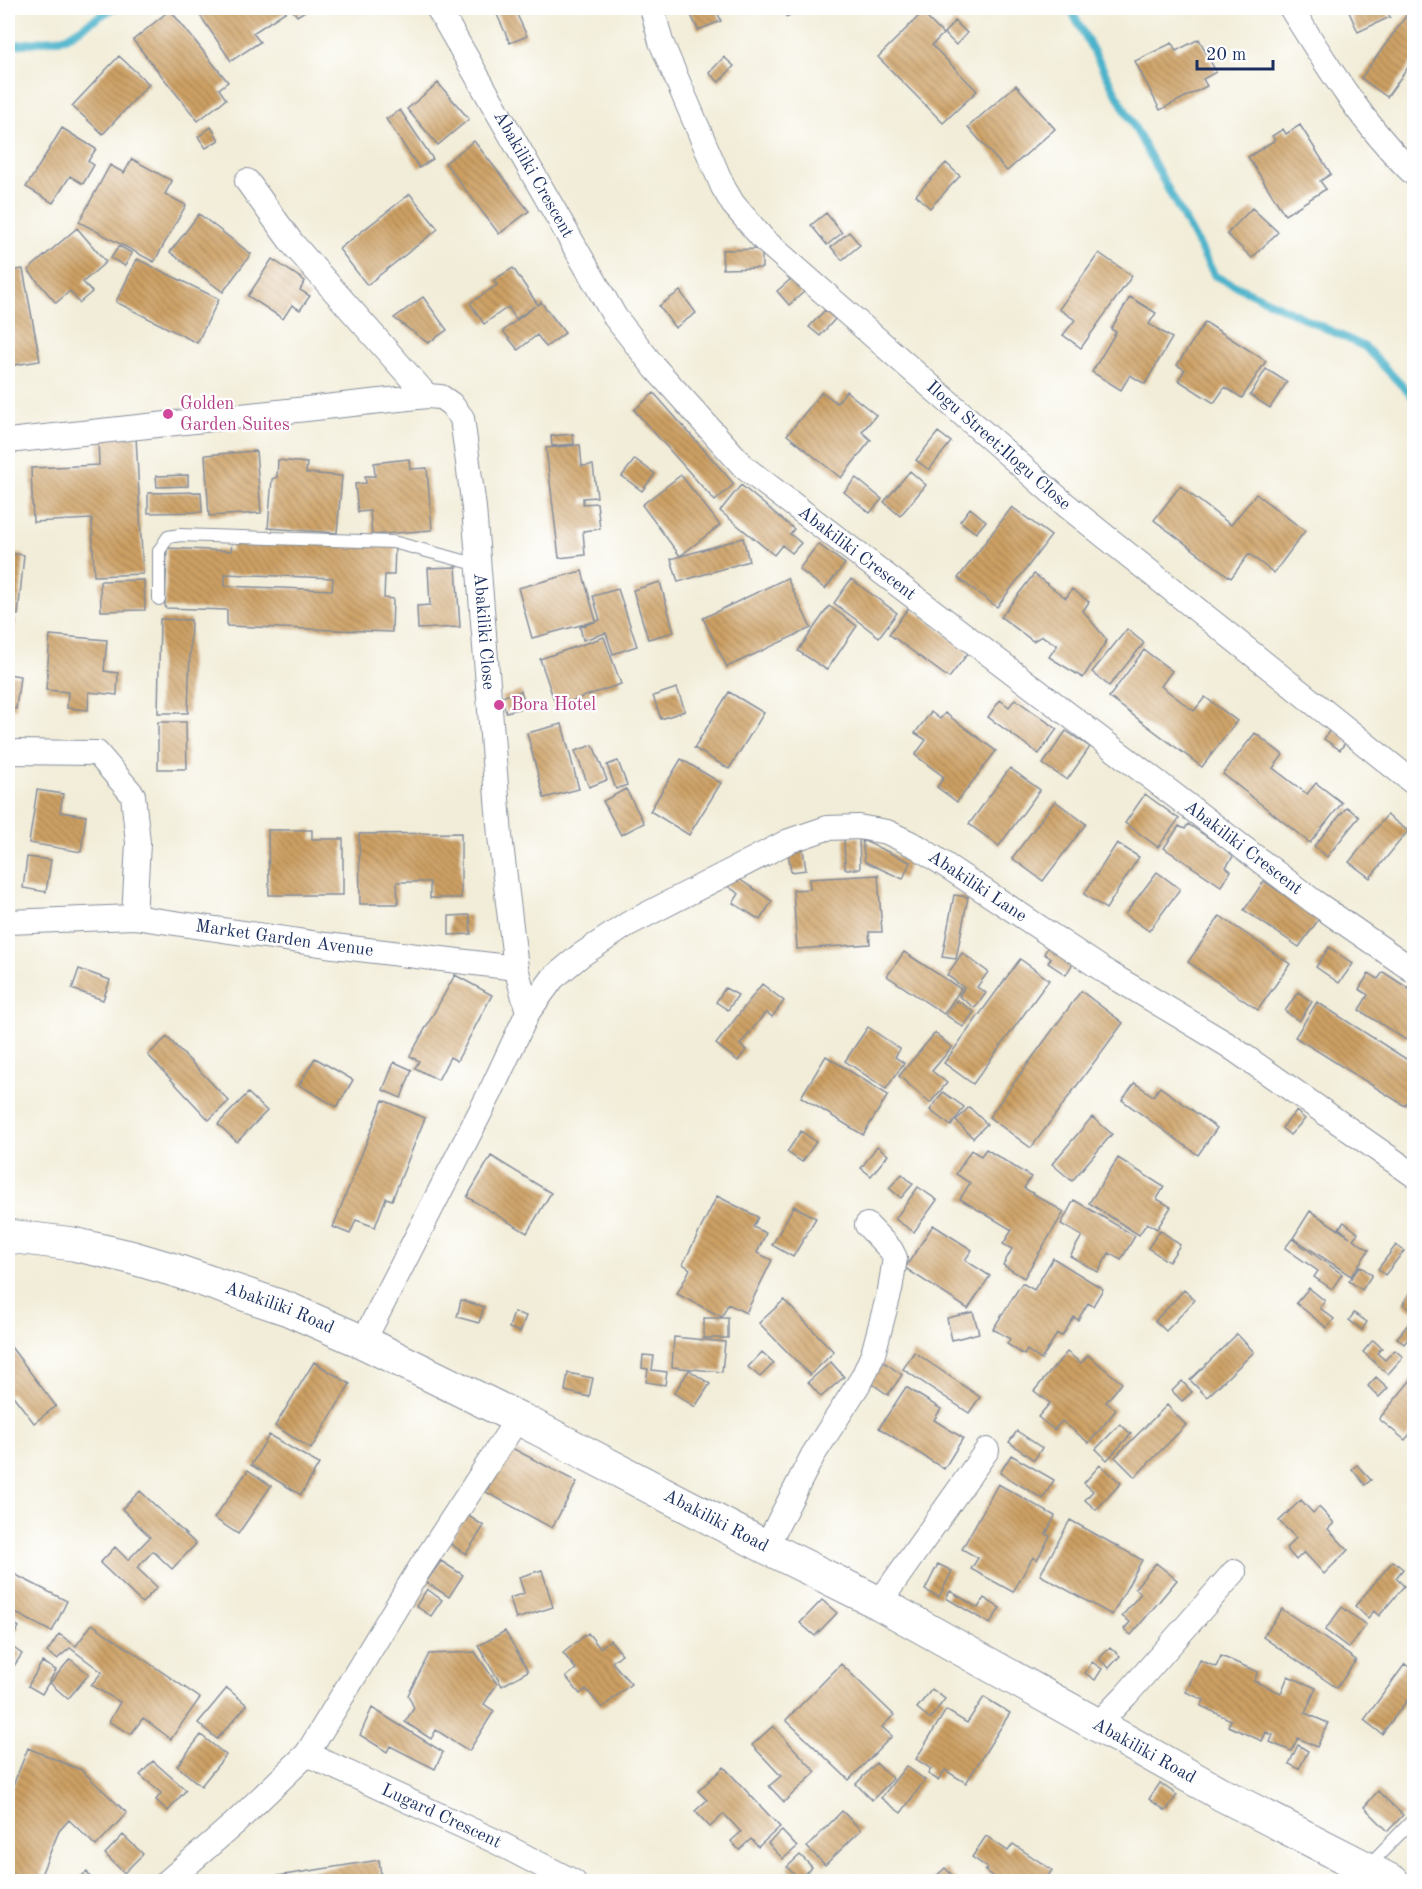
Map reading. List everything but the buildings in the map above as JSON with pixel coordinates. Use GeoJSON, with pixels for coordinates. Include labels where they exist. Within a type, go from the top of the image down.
{"type":"FeatureCollection","features":[{"type":"Feature","properties":{"kind":"main road","name":"Abakiliki Road"},"geometry":{"type":"LineString","coordinates":[[8,1236],[73,1244],[174,1270],[288,1309],[363,1342],[518,1418],[879,1603],[1223,1795],[1380,1875]]}},
{"type":"Feature","properties":{"kind":"street","name":"Abakiliki Crescent"},"geometry":{"type":"LineString","coordinates":[[438,8],[615,317],[655,368],[745,468],[1313,901],[1414,971]]}},
{"type":"Feature","properties":{"kind":"street","name":"Ilogu Street;Ilogu Close"},"geometry":{"type":"LineString","coordinates":[[652,8],[661,42],[723,187],[733,204],[764,240],[1066,505],[1414,783]]}},
{"type":"Feature","properties":{"kind":"street"},"geometry":{"type":"LineString","coordinates":[[1291,8],[1310,40],[1378,136],[1414,174]]}},
{"type":"Feature","properties":{"kind":"street"},"geometry":{"type":"LineString","coordinates":[[247,181],[292,243],[427,396]]}},
{"type":"Feature","properties":{"kind":"street"},"geometry":{"type":"LineString","coordinates":[[8,441],[427,396]]}},
{"type":"Feature","properties":{"kind":"street","name":"Abakiliki Close"},"geometry":{"type":"LineString","coordinates":[[427,396],[441,397],[451,404],[462,418],[474,508],[500,836],[516,968]]}},
{"type":"Feature","properties":{"kind":"street"},"geometry":{"type":"LineString","coordinates":[[8,752],[97,753],[133,795],[138,843],[134,917]]}},
{"type":"Feature","properties":{"kind":"street","name":"Abakiliki Lane"},"geometry":{"type":"LineString","coordinates":[[363,1342],[491,1091],[528,1012],[553,978],[581,955],[628,924],[789,841],[827,828],[858,827],[887,832],[918,847],[1108,973],[1228,1045],[1414,1174]]}},
{"type":"Feature","properties":{"kind":"street","name":"Market Garden Avenue"},"geometry":{"type":"LineString","coordinates":[[8,922],[134,917],[326,945],[516,968]]}},
{"type":"Feature","properties":{"kind":"street"},"geometry":{"type":"LineString","coordinates":[[516,968],[528,1012]]}},
{"type":"Feature","properties":{"kind":"street"},"geometry":{"type":"LineString","coordinates":[[766,1547],[813,1455],[863,1377],[873,1354],[896,1258],[867,1225]]}},
{"type":"Feature","properties":{"kind":"street"},"geometry":{"type":"LineString","coordinates":[[166,1881],[235,1823],[307,1754],[417,1573],[518,1418]]}},
{"type":"Feature","properties":{"kind":"street"},"geometry":{"type":"LineString","coordinates":[[879,1603],[987,1450]]}},
{"type":"Feature","properties":{"kind":"street"},"geometry":{"type":"LineString","coordinates":[[1096,1725],[1126,1695],[1234,1572]]}},
{"type":"Feature","properties":{"kind":"street","name":"Lugard Crescent"},"geometry":{"type":"LineString","coordinates":[[307,1754],[495,1841],[574,1881]]}},
{"type":"Feature","properties":{"kind":"lane"},"geometry":{"type":"LineString","coordinates":[[159,599],[159,551],[168,537],[180,535],[393,542],[479,565]]}},
{"type":"Feature","properties":{"kind":"lane"},"geometry":{"type":"LineString","coordinates":[[1380,1875],[1414,1819]]}},
{"type":"Feature","properties":{"kind":"waterway"},"geometry":{"type":"LineString","coordinates":[[8,46],[65,38],[113,8]]}},
{"type":"Feature","properties":{"kind":"waterway"},"geometry":{"type":"LineString","coordinates":[[1070,8],[1215,276],[1365,347],[1414,398]]}},
{"type":"Feature","properties":{"kind":"place","name":"Golden Garden Suites"},"geometry":{"type":"Point","coordinates":[168,414]}},
{"type":"Feature","properties":{"kind":"place","name":"Bora Hotel"},"geometry":{"type":"Point","coordinates":[499,705]}}]}
